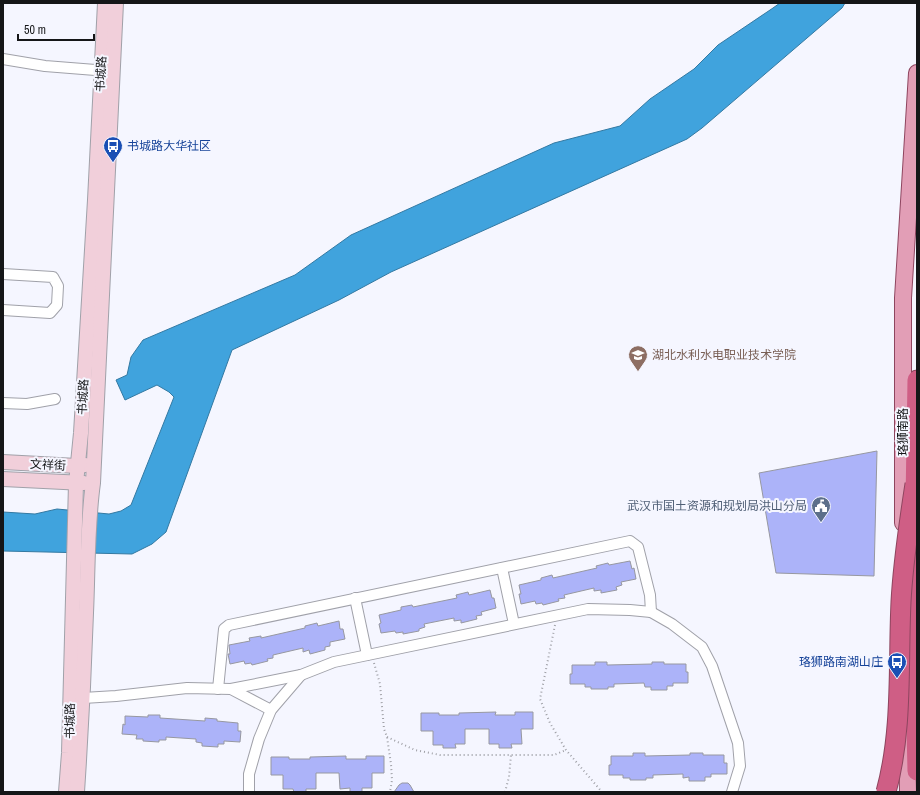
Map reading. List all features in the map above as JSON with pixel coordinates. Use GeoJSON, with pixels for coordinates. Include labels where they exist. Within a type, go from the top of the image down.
{"type":"FeatureCollection","features":[{"type":"Feature","properties":{"kind":"highway"},"geometry":{"type":"LineString","coordinates":[[917,380],[915,484],[915,685],[917,772]]}},
{"type":"Feature","properties":{"kind":"highway"},"geometry":{"type":"LineString","coordinates":[[886,792],[890,779],[898,712],[901,600],[915,484]]}},
{"type":"Feature","properties":{"kind":"main road","name":"书城路"},"geometry":{"type":"LineString","coordinates":[[77,792],[83,698],[90,505],[93,483],[107,71],[105,3]]}},
{"type":"Feature","properties":{"kind":"main road","name":"书城路"},"geometry":{"type":"LineString","coordinates":[[66,792],[69,753],[73,556],[77,466],[81,433],[95,208],[107,71],[116,3]]}},
{"type":"Feature","properties":{"kind":"main road","name":"珞狮南路"},"geometry":{"type":"LineString","coordinates":[[908,792],[903,610],[903,298],[917,73]]}},
{"type":"Feature","properties":{"kind":"main road","name":"文祥街"},"geometry":{"type":"LineString","coordinates":[[3,462],[77,466],[93,463]]}},
{"type":"Feature","properties":{"kind":"main road","name":"文祥街"},"geometry":{"type":"LineString","coordinates":[[3,478],[93,483]]}},
{"type":"Feature","properties":{"kind":"street"},"geometry":{"type":"LineString","coordinates":[[3,59],[45,66],[107,71]]}},
{"type":"Feature","properties":{"kind":"street"},"geometry":{"type":"LineString","coordinates":[[3,274],[53,277],[58,286],[57,306],[50,313],[3,310]]}},
{"type":"Feature","properties":{"kind":"street"},"geometry":{"type":"LineString","coordinates":[[3,403],[26,404],[55,399]]}},
{"type":"Feature","properties":{"kind":"street"},"geometry":{"type":"LineString","coordinates":[[218,689],[224,630],[229,625],[630,540],[638,547],[650,595],[651,612]]}},
{"type":"Feature","properties":{"kind":"street"},"geometry":{"type":"LineString","coordinates":[[502,568],[514,624]]}},
{"type":"Feature","properties":{"kind":"street"},"geometry":{"type":"LineString","coordinates":[[355,598],[369,655]]}},
{"type":"Feature","properties":{"kind":"street"},"geometry":{"type":"LineString","coordinates":[[83,698],[187,688],[231,689],[301,676],[334,662],[588,609],[651,612],[672,624],[702,647],[712,666],[738,743],[740,766],[732,792]]}},
{"type":"Feature","properties":{"kind":"street"},"geometry":{"type":"LineString","coordinates":[[249,792],[249,774],[259,739],[271,710],[301,676]]}},
{"type":"Feature","properties":{"kind":"street"},"geometry":{"type":"LineString","coordinates":[[231,689],[271,710]]}},
{"type":"Feature","properties":{"kind":"path"},"geometry":{"type":"LineString","coordinates":[[557,615],[540,699],[550,723],[566,750],[602,792]]}},
{"type":"Feature","properties":{"kind":"path"},"geometry":{"type":"LineString","coordinates":[[369,655],[380,684],[384,729],[387,737],[391,764],[392,780],[390,792]]}},
{"type":"Feature","properties":{"kind":"path"},"geometry":{"type":"LineString","coordinates":[[387,737],[415,750],[440,755],[554,755],[566,750]]}},
{"type":"Feature","properties":{"kind":"path"},"geometry":{"type":"LineString","coordinates":[[505,792],[509,777],[511,755]]}},
{"type":"Feature","properties":{"kind":"water"},"geometry":{"type":"Polygon","coordinates":[[[780,3],[845,3],[842,8],[702,128],[687,139],[391,272],[339,300],[232,350],[166,532],[152,544],[132,554],[3,551],[3,512],[35,514],[57,509],[109,514],[121,511],[131,505],[174,397],[169,392],[157,385],[125,400],[116,380],[127,375],[131,357],[143,340],[295,275],[351,235],[554,143],[620,126],[650,99],[694,69],[718,45],[780,3]]]}},
{"type":"Feature","properties":{"kind":"building","name":"武汉市国土资源和规划局洪山分局"},"geometry":{"type":"Polygon","coordinates":[[[877,451],[874,576],[776,573],[759,473],[877,451]]]}},
{"type":"Feature","properties":{"kind":"building"},"geometry":{"type":"Polygon","coordinates":[[[630,561],[632,569],[634,568],[636,579],[621,582],[622,585],[616,587],[617,590],[601,593],[601,590],[594,591],[594,588],[564,595],[565,598],[558,599],[559,601],[543,605],[542,603],[536,604],[535,601],[521,604],[519,585],[541,580],[541,578],[552,575],[553,578],[597,568],[596,566],[608,563],[609,565],[630,561]]]}},
{"type":"Feature","properties":{"kind":"building"},"geometry":{"type":"Polygon","coordinates":[[[490,590],[492,598],[494,598],[496,608],[481,612],[482,615],[476,616],[477,619],[461,623],[461,620],[454,621],[454,618],[424,624],[425,627],[419,629],[419,631],[403,634],[403,632],[396,633],[395,631],[381,633],[379,615],[401,610],[401,607],[412,605],[413,607],[457,598],[456,595],[468,592],[469,595],[490,590]]]}},
{"type":"Feature","properties":{"kind":"building"},"geometry":{"type":"Polygon","coordinates":[[[339,621],[340,629],[343,629],[345,639],[330,642],[330,646],[325,647],[325,650],[310,654],[309,650],[303,652],[303,648],[273,655],[273,658],[267,659],[268,661],[252,665],[251,663],[245,664],[244,661],[230,664],[228,654],[230,654],[229,645],[250,641],[249,638],[261,636],[261,638],[305,628],[305,626],[317,623],[318,626],[339,621]]]}},
{"type":"Feature","properties":{"kind":"building"},"geometry":{"type":"Polygon","coordinates":[[[595,662],[607,662],[607,665],[652,664],[652,662],[664,662],[664,664],[686,664],[688,683],[673,683],[673,686],[667,686],[667,690],[651,690],[651,687],[645,687],[644,683],[614,684],[614,687],[608,687],[608,689],[591,689],[591,687],[585,687],[585,684],[570,684],[572,665],[595,665],[595,662]]]}},
{"type":"Feature","properties":{"kind":"building"},"geometry":{"type":"Polygon","coordinates":[[[496,712],[495,715],[515,715],[515,712],[533,712],[533,729],[521,729],[522,744],[511,744],[512,748],[499,748],[499,744],[489,744],[489,729],[465,729],[465,744],[455,744],[456,748],[443,748],[443,745],[433,745],[433,731],[421,731],[421,713],[459,715],[459,713],[496,712]]]}},
{"type":"Feature","properties":{"kind":"building"},"geometry":{"type":"Polygon","coordinates":[[[148,715],[160,715],[160,718],[205,721],[205,718],[217,719],[217,721],[238,723],[238,731],[241,731],[240,742],[224,741],[224,744],[218,744],[218,747],[202,746],[202,743],[196,742],[196,739],[166,737],[166,740],[159,740],[159,742],[143,741],[143,739],[136,739],[137,735],[122,734],[123,724],[125,725],[125,716],[148,717],[148,715]]]}},
{"type":"Feature","properties":{"kind":"building"},"geometry":{"type":"Polygon","coordinates":[[[633,753],[645,753],[645,756],[690,755],[690,753],[703,753],[703,755],[724,755],[724,763],[727,763],[727,774],[711,774],[711,777],[705,777],[705,781],[689,781],[689,777],[683,778],[683,774],[653,775],[653,778],[646,778],[646,780],[630,780],[630,778],[623,778],[623,775],[609,775],[611,756],[633,756],[633,753]]]}},
{"type":"Feature","properties":{"kind":"building"},"geometry":{"type":"Polygon","coordinates":[[[346,756],[346,759],[366,759],[366,756],[384,756],[384,773],[372,773],[372,788],[362,788],[362,792],[350,792],[350,788],[340,789],[339,773],[316,773],[316,789],[306,789],[306,792],[294,792],[293,789],[283,789],[283,775],[271,775],[271,757],[310,759],[310,757],[346,756]]]}},
{"type":"Feature","properties":{"kind":"building"},"geometry":{"type":"Polygon","coordinates":[[[402,783],[408,783],[414,792],[394,792],[402,783]]]}},
{"type":"Feature","properties":{"kind":"place","name":"书城路大华社区"},"geometry":{"type":"Point","coordinates":[113,163]}},
{"type":"Feature","properties":{"kind":"place","name":"湖北水利水电职业技术学院"},"geometry":{"type":"Point","coordinates":[638,372]}},
{"type":"Feature","properties":{"kind":"place","name":"武汉市国土资源和规划局洪山分局"},"geometry":{"type":"Point","coordinates":[821,523]}},
{"type":"Feature","properties":{"kind":"place","name":"珞狮路南湖山庄"},"geometry":{"type":"Point","coordinates":[897,679]}}]}
